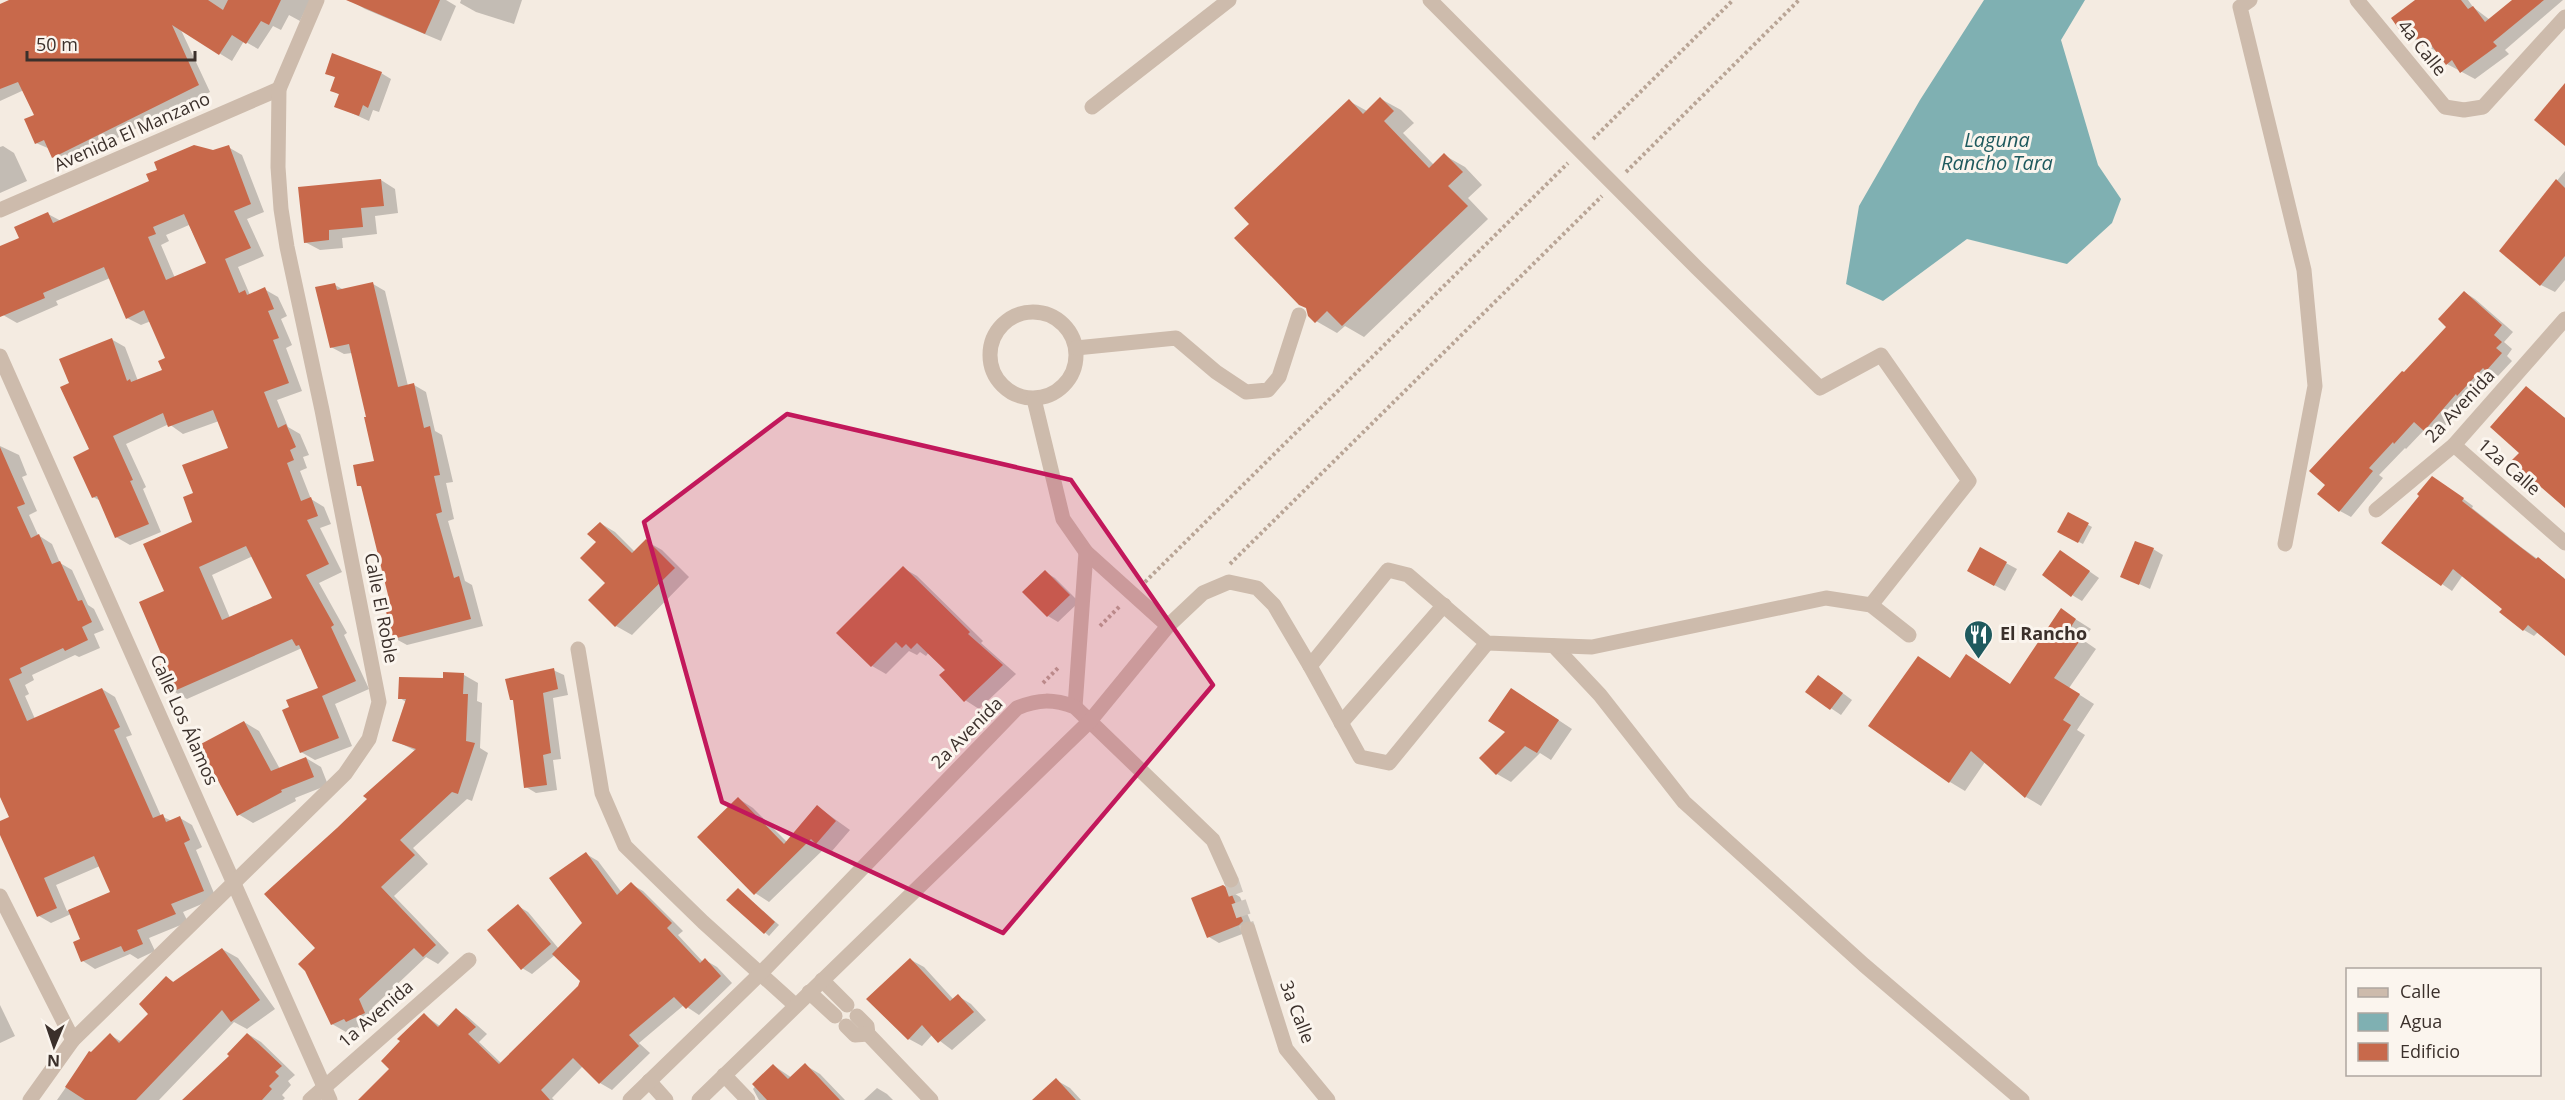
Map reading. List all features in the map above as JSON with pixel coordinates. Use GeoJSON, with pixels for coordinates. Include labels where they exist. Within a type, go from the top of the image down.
{"type":"FeatureCollection","features":[{"type":"Feature","properties":{"kind":"street","name":"Calle El Roble"},"geometry":{"type":"LineString","coordinates":[[30,1100],[73,1040],[345,774],[369,739],[379,702],[287,247],[278,167],[279,89],[317,0]]}},
{"type":"Feature","properties":{"kind":"street"},"geometry":{"type":"LineString","coordinates":[[1092,107],[1229,0]]}},
{"type":"Feature","properties":{"kind":"street"},"geometry":{"type":"LineString","coordinates":[[1430,0],[1820,388],[1881,355],[1969,481],[1871,605]]}},
{"type":"Feature","properties":{"kind":"street"},"geometry":{"type":"LineString","coordinates":[[2250,0],[2240,8],[2304,270],[2315,386],[2285,544]]}},
{"type":"Feature","properties":{"kind":"street","name":"4a Calle"},"geometry":{"type":"LineString","coordinates":[[2357,0],[2445,107],[2464,111],[2483,107],[2565,17]]}},
{"type":"Feature","properties":{"kind":"street","name":"Avenida El Manzano"},"geometry":{"type":"LineString","coordinates":[[0,210],[279,89]]}},
{"type":"Feature","properties":{"kind":"street"},"geometry":{"type":"LineString","coordinates":[[1034,311],[1062,322],[1071,334],[1076,348],[1076,363],[1066,382],[1049,396],[1034,399],[1020,397],[1008,391],[994,375],[989,355],[991,341],[1008,319],[1021,313],[1034,311]]}},
{"type":"Feature","properties":{"kind":"street"},"geometry":{"type":"LineString","coordinates":[[1076,348],[1176,338],[1216,372],[1246,392],[1268,390],[1279,377],[1299,315]]}},
{"type":"Feature","properties":{"kind":"street","name":"2a Avenida"},"geometry":{"type":"LineString","coordinates":[[2376,510],[2454,445],[2565,319]]}},
{"type":"Feature","properties":{"kind":"street","name":"Calle Los Álamos"},"geometry":{"type":"LineString","coordinates":[[0,356],[236,883],[327,1093]]}},
{"type":"Feature","properties":{"kind":"street"},"geometry":{"type":"LineString","coordinates":[[1034,399],[1063,519],[1086,552],[1168,626]]}},
{"type":"Feature","properties":{"kind":"street","name":"12a Calle"},"geometry":{"type":"LineString","coordinates":[[2454,445],[2565,543]]}},
{"type":"Feature","properties":{"kind":"street"},"geometry":{"type":"LineString","coordinates":[[1075,707],[1086,552]]}},
{"type":"Feature","properties":{"kind":"street"},"geometry":{"type":"LineString","coordinates":[[1310,666],[1388,570],[1408,575],[1487,643],[1592,647],[1826,598],[1871,605],[1909,634]]}},
{"type":"Feature","properties":{"kind":"street"},"geometry":{"type":"LineString","coordinates":[[699,1100],[1090,721],[1168,626],[1203,593],[1229,582],[1257,588],[1274,605],[1360,757],[1389,763],[1487,643]]}},
{"type":"Feature","properties":{"kind":"street"},"geometry":{"type":"LineString","coordinates":[[1341,723],[1444,605]]}},
{"type":"Feature","properties":{"kind":"street"},"geometry":{"type":"LineString","coordinates":[[1554,646],[1600,695],[1684,802],[1864,965],[2022,1100]]}},
{"type":"Feature","properties":{"kind":"street"},"geometry":{"type":"LineString","coordinates":[[578,649],[602,793],[625,846],[795,1005]]}},
{"type":"Feature","properties":{"kind":"street","name":"2a Avenida"},"geometry":{"type":"LineString","coordinates":[[630,1100],[760,974],[1017,708],[1035,700],[1057,700],[1075,707],[1213,840],[1231,880]]}},
{"type":"Feature","properties":{"kind":"street"},"geometry":{"type":"LineString","coordinates":[[0,896],[73,1040]]}},
{"type":"Feature","properties":{"kind":"street","name":"3a Calle"},"geometry":{"type":"LineString","coordinates":[[1248,929],[1286,1049],[1328,1100]]}},
{"type":"Feature","properties":{"kind":"street","name":"1a Avenida"},"geometry":{"type":"LineString","coordinates":[[310,1100],[327,1093],[470,960]]}},
{"type":"Feature","properties":{"kind":"street"},"geometry":{"type":"LineString","coordinates":[[822,980],[846,1016]]}},
{"type":"Feature","properties":{"kind":"street"},"geometry":{"type":"LineString","coordinates":[[809,992],[846,1016],[867,1026],[868,1034],[931,1100]]}},
{"type":"Feature","properties":{"kind":"street"},"geometry":{"type":"LineString","coordinates":[[724,1075],[748,1100]]}},
{"type":"Feature","properties":{"kind":"street"},"geometry":{"type":"LineString","coordinates":[[649,1081],[666,1100]]}},
{"type":"Feature","properties":{"kind":"path"},"geometry":{"type":"LineString","coordinates":[[1588,143],[1733,0]]}},
{"type":"Feature","properties":{"kind":"path"},"geometry":{"type":"LineString","coordinates":[[1623,175],[1799,0]]}},
{"type":"Feature","properties":{"kind":"path"},"geometry":{"type":"LineString","coordinates":[[1137,590],[1571,160]]}},
{"type":"Feature","properties":{"kind":"path"},"geometry":{"type":"LineString","coordinates":[[1227,568],[1606,192]]}},
{"type":"Feature","properties":{"kind":"path"},"geometry":{"type":"LineString","coordinates":[[1094,632],[1128,598]]}},
{"type":"Feature","properties":{"kind":"path"},"geometry":{"type":"LineString","coordinates":[[1017,708],[1060,666]]}},
{"type":"Feature","properties":{"kind":"highlighted area"},"geometry":{"type":"Polygon","coordinates":[[[787,414],[1071,480],[1213,685],[1003,933],[722,802],[644,522],[787,414]]]}},
{"type":"Feature","properties":{"kind":"water","name":"Laguna Rancho Tara"},"geometry":{"type":"Polygon","coordinates":[[[1984,0],[2085,0],[2061,40],[2098,165],[2121,199],[2112,223],[2067,264],[1967,239],[1883,301],[1846,284],[1859,206],[1920,100],[1984,0]]]}},
{"type":"Feature","properties":{"kind":"building"},"geometry":{"type":"Polygon","coordinates":[[[9,0],[208,0],[223,10],[228,0],[281,0],[269,25],[261,21],[246,44],[232,35],[219,55],[172,25],[199,85],[52,158],[44,140],[35,144],[24,119],[34,115],[18,82],[0,89],[0,4],[9,0]]]}},
{"type":"Feature","properties":{"kind":"building"},"geometry":{"type":"Polygon","coordinates":[[[346,0],[440,0],[425,34],[346,0]]]}},
{"type":"Feature","properties":{"kind":"building"},"geometry":{"type":"Polygon","coordinates":[[[2415,0],[2461,0],[2468,9],[2473,6],[2485,22],[2512,0],[2544,0],[2493,42],[2497,46],[2460,73],[2452,60],[2446,65],[2429,42],[2422,46],[2410,30],[2403,35],[2391,18],[2415,0]]]}},
{"type":"Feature","properties":{"kind":"building"},"geometry":{"type":"Polygon","coordinates":[[[332,53],[382,72],[368,108],[363,105],[359,116],[334,107],[339,94],[330,91],[335,77],[325,74],[332,53]]]}},
{"type":"Feature","properties":{"kind":"building"},"geometry":{"type":"Polygon","coordinates":[[[2565,83],[2565,146],[2534,120],[2565,83]]]}},
{"type":"Feature","properties":{"kind":"building"},"geometry":{"type":"Polygon","coordinates":[[[1380,97],[1394,111],[1384,121],[1429,168],[1444,153],[1463,172],[1448,186],[1468,206],[1342,326],[1327,311],[1315,323],[1308,316],[1306,308],[1299,305],[1234,238],[1249,224],[1234,208],[1349,99],[1363,114],[1380,97]]]}},
{"type":"Feature","properties":{"kind":"building"},"geometry":{"type":"Polygon","coordinates":[[[194,145],[213,150],[229,145],[251,204],[234,211],[251,248],[225,259],[239,293],[245,290],[247,295],[265,287],[274,309],[268,311],[279,338],[273,340],[289,383],[264,392],[278,428],[286,424],[296,447],[290,450],[294,460],[287,463],[301,501],[311,497],[318,516],[307,520],[329,564],[306,575],[334,625],[331,627],[356,681],[322,696],[339,738],[300,753],[282,710],[289,707],[286,700],[318,688],[299,645],[296,646],[292,639],[172,692],[159,665],[165,663],[139,602],[164,591],[143,544],[192,522],[183,497],[193,493],[182,465],[228,448],[213,410],[168,427],[163,413],[113,436],[133,480],[130,481],[149,524],[115,538],[97,496],[92,498],[73,457],[89,449],[60,387],[69,383],[59,359],[112,338],[127,381],[130,379],[131,382],[162,370],[158,361],[165,358],[144,310],[126,319],[104,267],[43,293],[45,298],[0,317],[0,246],[19,238],[14,227],[48,212],[53,223],[149,181],[146,174],[157,170],[154,162],[194,145]],[[184,214],[153,227],[156,234],[148,237],[166,280],[206,263],[184,214]],[[246,546],[199,567],[222,620],[272,598],[246,546]]]}},
{"type":"Feature","properties":{"kind":"building"},"geometry":{"type":"Polygon","coordinates":[[[381,179],[384,206],[361,208],[363,227],[329,230],[329,240],[304,243],[298,187],[381,179]]]}},
{"type":"Feature","properties":{"kind":"building"},"geometry":{"type":"Polygon","coordinates":[[[2556,179],[2565,188],[2565,256],[2540,286],[2499,251],[2556,179]]]}},
{"type":"Feature","properties":{"kind":"building"},"geometry":{"type":"Polygon","coordinates":[[[373,282],[398,387],[414,383],[424,428],[430,426],[440,475],[434,476],[442,512],[436,514],[454,578],[459,576],[471,619],[393,639],[382,596],[388,595],[361,486],[357,486],[353,465],[374,461],[364,417],[366,417],[349,344],[330,348],[315,287],[335,283],[337,290],[373,282]]]}},
{"type":"Feature","properties":{"kind":"building"},"geometry":{"type":"Polygon","coordinates":[[[2464,291],[2502,325],[2494,335],[2502,342],[2496,348],[2502,353],[2486,371],[2483,368],[2457,396],[2456,394],[2424,431],[2414,422],[2394,444],[2393,442],[2369,468],[2373,471],[2339,512],[2317,494],[2325,485],[2309,471],[2446,327],[2438,319],[2464,291]]]}},
{"type":"Feature","properties":{"kind":"building"},"geometry":{"type":"Polygon","coordinates":[[[2526,386],[2565,418],[2565,508],[2511,461],[2519,453],[2490,427],[2526,386]]]}},
{"type":"Feature","properties":{"kind":"building"},"geometry":{"type":"Polygon","coordinates":[[[0,447],[25,504],[17,507],[31,538],[39,534],[52,564],[60,561],[78,601],[82,600],[92,622],[82,627],[88,640],[65,651],[63,648],[20,668],[22,673],[9,679],[27,721],[102,688],[120,727],[114,730],[153,818],[163,814],[166,822],[180,816],[190,840],[184,843],[204,891],[171,904],[176,914],[137,930],[143,944],[124,952],[121,946],[81,962],[73,942],[80,939],[68,910],[110,892],[94,856],[44,878],[57,908],[37,917],[0,835],[0,821],[9,817],[0,797],[0,447]]]}},
{"type":"Feature","properties":{"kind":"building"},"geometry":{"type":"Polygon","coordinates":[[[2432,476],[2464,498],[2462,501],[2565,579],[2565,656],[2528,625],[2523,631],[2499,612],[2502,609],[2453,569],[2441,586],[2381,543],[2432,476]]]}},
{"type":"Feature","properties":{"kind":"building"},"geometry":{"type":"Polygon","coordinates":[[[2068,512],[2089,523],[2078,543],[2057,532],[2068,512]]]}},
{"type":"Feature","properties":{"kind":"building"},"geometry":{"type":"Polygon","coordinates":[[[600,522],[632,553],[646,539],[675,568],[615,627],[588,600],[605,583],[580,558],[596,542],[587,534],[600,522]]]}},
{"type":"Feature","properties":{"kind":"building"},"geometry":{"type":"Polygon","coordinates":[[[2135,541],[2154,548],[2139,585],[2120,577],[2135,541]]]}},
{"type":"Feature","properties":{"kind":"building"},"geometry":{"type":"Polygon","coordinates":[[[1980,547],[2007,562],[1994,586],[1967,571],[1980,547]]]}},
{"type":"Feature","properties":{"kind":"building"},"geometry":{"type":"Polygon","coordinates":[[[2060,550],[2090,571],[2071,597],[2042,575],[2060,550]]]}},
{"type":"Feature","properties":{"kind":"building"},"geometry":{"type":"Polygon","coordinates":[[[903,566],[970,632],[968,634],[1003,665],[964,702],[939,675],[945,670],[917,643],[911,649],[906,644],[902,648],[896,642],[871,667],[836,633],[903,566]]]}},
{"type":"Feature","properties":{"kind":"building"},"geometry":{"type":"Polygon","coordinates":[[[1045,570],[1070,595],[1047,617],[1022,592],[1045,570]]]}},
{"type":"Feature","properties":{"kind":"building"},"geometry":{"type":"Polygon","coordinates":[[[2061,608],[2076,619],[2069,630],[2081,639],[2054,678],[2080,694],[2063,720],[2071,725],[2025,798],[1971,751],[1949,783],[1868,726],[1918,656],[1950,678],[1966,654],[2010,684],[2061,608]]]}},
{"type":"Feature","properties":{"kind":"building"},"geometry":{"type":"Polygon","coordinates":[[[554,668],[558,689],[543,693],[551,753],[543,755],[547,785],[524,788],[513,700],[510,700],[505,679],[554,668]]]}},
{"type":"Feature","properties":{"kind":"building"},"geometry":{"type":"Polygon","coordinates":[[[443,672],[464,673],[463,694],[468,694],[466,741],[475,743],[458,794],[452,792],[400,840],[415,855],[381,887],[436,945],[423,957],[414,948],[359,999],[365,1013],[346,1022],[344,1019],[331,1025],[305,971],[298,964],[315,948],[264,894],[337,828],[367,799],[363,796],[416,749],[392,741],[406,699],[398,699],[399,677],[443,678],[443,672]]]}},
{"type":"Feature","properties":{"kind":"building"},"geometry":{"type":"Polygon","coordinates":[[[1818,675],[1843,693],[1830,710],[1805,692],[1818,675]]]}},
{"type":"Feature","properties":{"kind":"building"},"geometry":{"type":"Polygon","coordinates":[[[1511,688],[1559,720],[1537,753],[1525,746],[1496,775],[1479,758],[1505,732],[1488,721],[1511,688]]]}},
{"type":"Feature","properties":{"kind":"building"},"geometry":{"type":"Polygon","coordinates":[[[244,721],[271,771],[306,757],[314,777],[281,790],[282,792],[237,816],[199,745],[244,721]]]}},
{"type":"Feature","properties":{"kind":"building"},"geometry":{"type":"Polygon","coordinates":[[[738,797],[784,844],[817,805],[836,821],[816,844],[811,839],[754,895],[697,837],[738,797]]]}},
{"type":"Feature","properties":{"kind":"building"},"geometry":{"type":"Polygon","coordinates":[[[586,852],[617,895],[631,882],[672,923],[667,928],[700,963],[705,958],[721,976],[686,1009],[674,997],[629,1035],[639,1046],[599,1084],[573,1058],[541,1090],[550,1100],[358,1100],[389,1069],[381,1061],[400,1041],[397,1039],[424,1013],[438,1027],[456,1008],[476,1027],[468,1034],[499,1064],[578,986],[580,981],[552,954],[582,923],[549,878],[586,852]]]}},
{"type":"Feature","properties":{"kind":"building"},"geometry":{"type":"Polygon","coordinates":[[[1223,885],[1230,890],[1243,921],[1239,925],[1207,938],[1191,898],[1223,885]]]}},
{"type":"Feature","properties":{"kind":"building"},"geometry":{"type":"Polygon","coordinates":[[[738,888],[775,922],[764,934],[726,900],[738,888]]]}},
{"type":"Feature","properties":{"kind":"building"},"geometry":{"type":"Polygon","coordinates":[[[518,904],[551,944],[521,970],[487,930],[518,904]]]}},
{"type":"Feature","properties":{"kind":"building"},"geometry":{"type":"Polygon","coordinates":[[[222,948],[260,1000],[231,1022],[222,1010],[136,1100],[85,1100],[65,1087],[89,1051],[91,1052],[110,1033],[119,1043],[148,1014],[139,1004],[166,976],[173,982],[222,948]]]}},
{"type":"Feature","properties":{"kind":"building"},"geometry":{"type":"Polygon","coordinates":[[[910,958],[950,1001],[958,994],[974,1012],[938,1043],[922,1025],[908,1040],[866,999],[910,958]]]}},
{"type":"Feature","properties":{"kind":"building"},"geometry":{"type":"Polygon","coordinates":[[[247,1033],[282,1066],[275,1072],[279,1076],[269,1086],[272,1089],[262,1100],[182,1100],[229,1056],[227,1054],[247,1033]]]}},
{"type":"Feature","properties":{"kind":"building"},"geometry":{"type":"Polygon","coordinates":[[[805,1063],[840,1100],[767,1100],[752,1084],[773,1064],[788,1079],[805,1063]]]}},
{"type":"Feature","properties":{"kind":"building"},"geometry":{"type":"Polygon","coordinates":[[[1056,1078],[1076,1100],[1032,1100],[1056,1078]]]}},
{"type":"Feature","properties":{"kind":"tunnel"},"geometry":{"type":"LineString","coordinates":[[1231,880],[1248,929]]}},
{"type":"Feature","properties":{"kind":"place","name":"El Rancho"},"geometry":{"type":"Point","coordinates":[1979,660]}}]}
